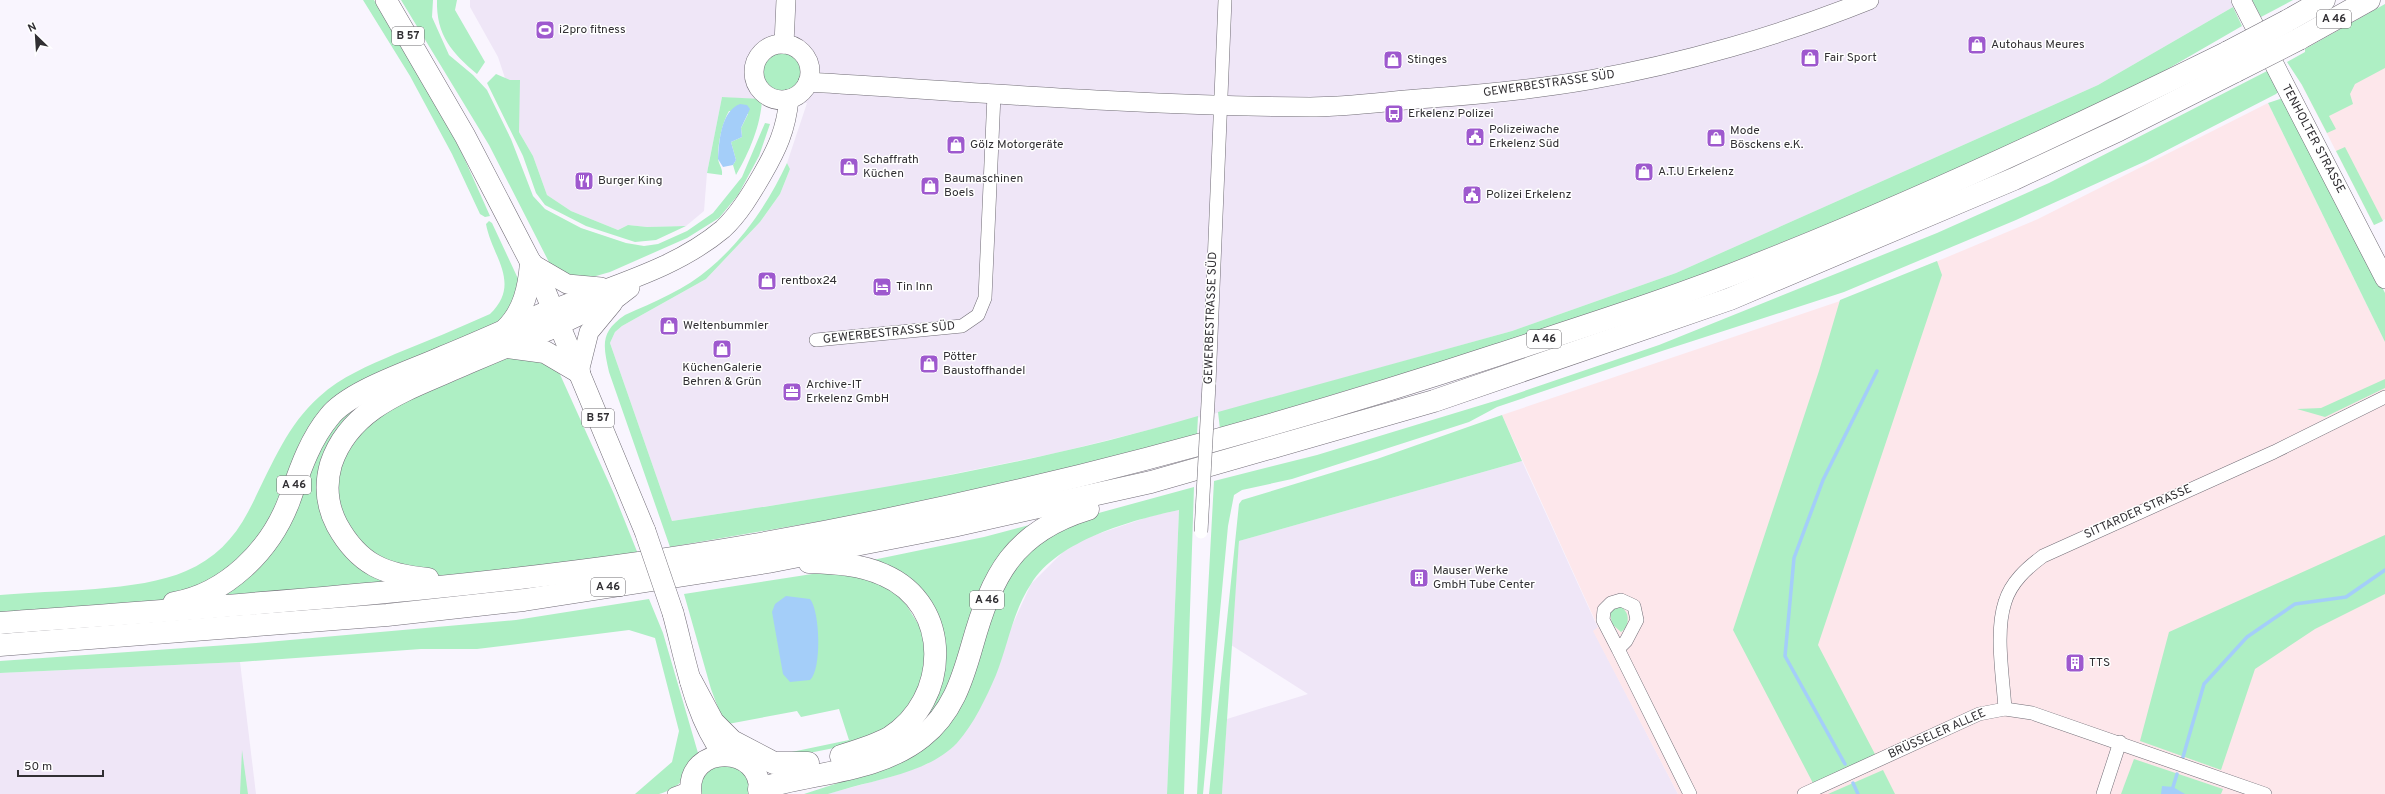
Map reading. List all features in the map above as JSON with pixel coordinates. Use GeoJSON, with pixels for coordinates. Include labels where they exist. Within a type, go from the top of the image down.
{"type":"FeatureCollection","features":[{"type":"Feature","properties":{"kind":"highway","name":"A 46"},"geometry":{"type":"LineString","coordinates":[[0,645],[448,609],[524,600],[768,562],[953,526],[1151,482],[1434,401],[1730,299],[2014,180],[2232,62],[2287,20],[2324,0]]}},
{"type":"Feature","properties":{"kind":"highway","name":"A 46"},"geometry":{"type":"LineString","coordinates":[[0,623],[216,609],[433,589],[748,546],[983,498],[1116,467],[1278,424],[1398,388],[1576,329],[1770,260],[2232,62],[2299,39],[2369,0]]}},
{"type":"Feature","properties":{"kind":"highway"},"geometry":{"type":"LineString","coordinates":[[504,339],[520,311],[528,283],[531,262]]}},
{"type":"Feature","properties":{"kind":"highway"},"geometry":{"type":"LineString","coordinates":[[519,578],[439,581],[400,577],[377,568],[360,557],[347,543],[332,513],[327,490],[329,470],[343,438],[369,410],[504,339],[557,317]]}},
{"type":"Feature","properties":{"kind":"highway"},"geometry":{"type":"LineString","coordinates":[[504,339],[545,352],[579,372]]}},
{"type":"Feature","properties":{"kind":"highway","name":"A 46"},"geometry":{"type":"LineString","coordinates":[[81,617],[189,600],[239,572],[261,550],[275,530],[321,427],[330,416],[355,397],[384,382],[504,339]]}},
{"type":"Feature","properties":{"kind":"highway","name":"A 46"},"geometry":{"type":"LineString","coordinates":[[808,770],[873,762],[907,748],[927,733],[945,713],[962,682],[992,587],[1017,550],[1055,520],[1116,501],[1151,482]]}},
{"type":"Feature","properties":{"kind":"highway"},"geometry":{"type":"LineString","coordinates":[[758,786],[808,770],[841,756],[873,746],[889,738],[907,723],[918,711],[932,686],[936,655],[934,639],[928,622],[917,602],[898,583],[884,575],[868,569],[832,563],[768,562]]}},
{"type":"Feature","properties":{"kind":"highway"},"geometry":{"type":"LineString","coordinates":[[691,680],[713,722],[732,741],[774,763],[808,770]]}},
{"type":"Feature","properties":{"kind":"highway"},"geometry":{"type":"LineString","coordinates":[[785,794],[808,770]]}},
{"type":"Feature","properties":{"kind":"main road","name":"B 57"},"geometry":{"type":"LineString","coordinates":[[386,0],[466,136],[531,262],[557,317],[645,531],[673,613],[691,680],[693,711],[715,757]]}},
{"type":"Feature","properties":{"kind":"main road"},"geometry":{"type":"LineString","coordinates":[[685,792],[695,771],[715,757],[741,759],[749,765],[758,786]]}},
{"type":"Feature","properties":{"kind":"street"},"geometry":{"type":"LineString","coordinates":[[784,44],[786,0]]}},
{"type":"Feature","properties":{"kind":"street","name":"GEWERBESTRASSE SÜD"},"geometry":{"type":"LineString","coordinates":[[1201,532],[1209,384],[1225,0]]}},
{"type":"Feature","properties":{"kind":"street","name":"GEWERBESTRASSE SÜD"},"geometry":{"type":"LineString","coordinates":[[808,82],[994,95],[1313,107],[1502,92],[1590,80],[1679,61],[1820,19],[1869,0]]}},
{"type":"Feature","properties":{"kind":"street","name":"TENHOLTER STRASSE"},"geometry":{"type":"LineString","coordinates":[[2241,0],[2385,279]]}},
{"type":"Feature","properties":{"kind":"street"},"geometry":{"type":"LineString","coordinates":[[784,44],[792,46],[805,56],[810,66],[808,82],[801,93],[782,99],[764,94],[756,84],[755,65],[766,50],[784,44]]}},
{"type":"Feature","properties":{"kind":"street","name":"GEWERBESTRASSE SÜD"},"geometry":{"type":"LineString","coordinates":[[816,340],[962,326],[978,315],[985,298],[994,95]]}},
{"type":"Feature","properties":{"kind":"street"},"geometry":{"type":"LineString","coordinates":[[557,317],[614,293],[703,244],[724,228],[740,210],[762,175],[775,117],[782,99]]}},
{"type":"Feature","properties":{"kind":"street"},"geometry":{"type":"LineString","coordinates":[[531,262],[568,284],[614,293]]}},
{"type":"Feature","properties":{"kind":"street"},"geometry":{"type":"LineString","coordinates":[[579,372],[589,332],[614,293]]}},
{"type":"Feature","properties":{"kind":"street","name":"SITTARDER STRASSE"},"geometry":{"type":"LineString","coordinates":[[2005,709],[2001,633],[2005,602],[2013,586],[2028,567],[2043,556],[2274,452],[2385,397]]}},
{"type":"Feature","properties":{"kind":"street"},"geometry":{"type":"LineString","coordinates":[[1618,649],[1690,794]]}},
{"type":"Feature","properties":{"kind":"street","name":"BRÜSSELER ALLEE"},"geometry":{"type":"LineString","coordinates":[[1804,794],[1979,714],[2005,709],[2032,713],[2120,742],[2265,794]]}},
{"type":"Feature","properties":{"kind":"street"},"geometry":{"type":"LineString","coordinates":[[2103,794],[2120,742]]}},
{"type":"Feature","properties":{"kind":"shaded area"},"geometry":{"type":"Polygon","coordinates":[[[470,0],[2230,0],[2233,7],[2098,85],[1676,273],[1512,331],[1225,411],[1056,453],[879,489],[672,521],[610,343],[615,332],[622,326],[706,279],[760,222],[780,194],[790,169],[787,163],[807,103],[722,97],[707,173],[704,211],[686,226],[647,227],[628,225],[618,230],[571,211],[547,195],[533,156],[519,132],[519,120],[498,57],[470,7],[470,0]]]}},
{"type":"Feature","properties":{"kind":"shaded area"},"geometry":{"type":"Polygon","coordinates":[[[2385,38],[2385,219],[2374,225],[2302,85],[2385,38]]]}},
{"type":"Feature","properties":{"kind":"shaded area"},"geometry":{"type":"Polygon","coordinates":[[[2268,103],[2385,342],[2385,794],[1678,794],[1593,631],[1598,627],[1502,415],[1852,297],[2038,219],[2268,103]]]}},
{"type":"Feature","properties":{"kind":"shaded area"},"geometry":{"type":"Polygon","coordinates":[[[1522,461],[1598,628],[1594,632],[1678,794],[1222,794],[1227,719],[1308,694],[1231,645],[1239,541],[1522,461]]]}},
{"type":"Feature","properties":{"kind":"shaded area"},"geometry":{"type":"Polygon","coordinates":[[[1179,510],[1167,794],[827,794],[890,777],[927,764],[956,743],[984,700],[996,674],[1010,630],[1031,584],[1063,552],[1086,538],[1151,516],[1179,510]]]}},
{"type":"Feature","properties":{"kind":"shaded area"},"geometry":{"type":"Polygon","coordinates":[[[240,662],[256,794],[0,794],[0,673],[240,662]]]}},
{"type":"Feature","properties":{"kind":"green space"},"geometry":{"type":"Polygon","coordinates":[[[363,0],[374,0],[402,44],[457,142],[490,216],[485,217],[480,214],[452,154],[410,76],[363,0]]]}},
{"type":"Feature","properties":{"kind":"green space"},"geometry":{"type":"Polygon","coordinates":[[[401,0],[433,0],[432,17],[449,55],[473,75],[487,90],[511,139],[533,196],[545,209],[581,228],[626,243],[644,246],[658,244],[687,231],[713,213],[742,177],[765,123],[770,124],[759,156],[738,195],[719,218],[687,238],[610,272],[582,280],[552,268],[489,145],[401,0]]]}},
{"type":"Feature","properties":{"kind":"green space"},"geometry":{"type":"Polygon","coordinates":[[[437,0],[457,0],[455,10],[485,62],[477,74],[453,51],[447,42],[439,23],[437,0]]]}},
{"type":"Feature","properties":{"kind":"green space"},"geometry":{"type":"Polygon","coordinates":[[[2252,0],[2293,0],[2261,17],[2252,0]]]}},
{"type":"Feature","properties":{"kind":"green space"},"geometry":{"type":"Polygon","coordinates":[[[2385,4],[2385,68],[2355,84],[2350,94],[2353,104],[2329,116],[2336,129],[2327,133],[2302,85],[2287,62],[2305,52],[2305,49],[2385,4]]]}},
{"type":"Feature","properties":{"kind":"green space"},"geometry":{"type":"Polygon","coordinates":[[[2233,7],[2242,26],[2145,82],[2003,149],[1868,208],[1613,310],[1220,429],[1218,412],[1512,331],[1676,273],[2098,85],[2233,7]]]}},
{"type":"Feature","properties":{"kind":"green space"},"geometry":{"type":"Polygon","coordinates":[[[779,51],[787,51],[798,57],[804,68],[804,76],[798,87],[787,93],[779,93],[768,87],[762,76],[762,68],[768,57],[779,51]]]}},
{"type":"Feature","properties":{"kind":"green space"},"geometry":{"type":"Polygon","coordinates":[[[2271,69],[2279,91],[2276,94],[2146,161],[2016,220],[1844,292],[1665,350],[1497,407],[1469,422],[1292,479],[1242,490],[1234,495],[1228,526],[1203,794],[1197,794],[1214,481],[1317,455],[1498,400],[1659,345],[1937,233],[2049,183],[2271,69]]]}},
{"type":"Feature","properties":{"kind":"green space"},"geometry":{"type":"Polygon","coordinates":[[[496,74],[510,80],[520,80],[519,132],[533,156],[547,195],[571,211],[618,230],[628,225],[647,227],[686,226],[656,240],[635,242],[586,226],[545,205],[536,193],[523,156],[487,83],[496,74]]]}},
{"type":"Feature","properties":{"kind":"green space"},"geometry":{"type":"Polygon","coordinates":[[[722,97],[762,99],[754,138],[736,175],[733,165],[736,160],[731,142],[742,137],[741,128],[748,114],[729,111],[722,127],[718,151],[718,160],[722,170],[722,175],[707,173],[722,97]]]}},
{"type":"Feature","properties":{"kind":"green space"},"geometry":{"type":"Polygon","coordinates":[[[2280,99],[2287,99],[2385,293],[2385,342],[2268,103],[2280,99]]]}},
{"type":"Feature","properties":{"kind":"green space"},"geometry":{"type":"Polygon","coordinates":[[[2345,147],[2383,221],[2374,225],[2336,151],[2345,147]]]}},
{"type":"Feature","properties":{"kind":"green space"},"geometry":{"type":"Polygon","coordinates":[[[787,163],[790,169],[780,194],[760,222],[706,279],[622,326],[615,332],[610,343],[672,521],[937,478],[1003,465],[1133,434],[1198,416],[1197,436],[1033,477],[897,508],[670,547],[609,372],[605,354],[605,340],[607,333],[617,321],[625,315],[680,289],[701,276],[722,257],[745,232],[764,206],[787,163]]]}},
{"type":"Feature","properties":{"kind":"green space"},"geometry":{"type":"Polygon","coordinates":[[[489,221],[492,223],[521,285],[512,318],[355,392],[251,555],[194,592],[160,601],[0,614],[0,595],[120,587],[145,583],[167,578],[206,561],[230,539],[236,531],[248,512],[287,436],[307,409],[319,397],[346,377],[365,367],[490,314],[499,303],[504,292],[504,281],[502,270],[486,224],[489,221]]]}},
{"type":"Feature","properties":{"kind":"green space"},"geometry":{"type":"Polygon","coordinates":[[[1937,261],[1942,275],[1818,645],[1877,758],[1815,787],[1733,630],[1819,371],[1840,300],[1937,261]]]}},
{"type":"Feature","properties":{"kind":"green space"},"geometry":{"type":"Polygon","coordinates":[[[537,356],[558,370],[614,494],[638,554],[461,575],[431,577],[370,559],[333,505],[334,476],[360,423],[415,392],[457,380],[505,358],[537,356]]]}},
{"type":"Feature","properties":{"kind":"green space"},"geometry":{"type":"Polygon","coordinates":[[[2385,379],[2385,388],[2325,417],[2297,409],[2321,408],[2385,379]]]}},
{"type":"Feature","properties":{"kind":"green space"},"geometry":{"type":"Polygon","coordinates":[[[354,401],[363,407],[322,509],[399,582],[197,600],[226,586],[307,462],[354,401]]]}},
{"type":"Feature","properties":{"kind":"green space"},"geometry":{"type":"Polygon","coordinates":[[[1502,415],[1522,461],[1239,541],[1222,794],[1209,794],[1239,504],[1242,500],[1377,459],[1502,415]]]}},
{"type":"Feature","properties":{"kind":"green space"},"geometry":{"type":"Polygon","coordinates":[[[1194,487],[1184,794],[1167,794],[1179,510],[1119,526],[1098,534],[1059,555],[1043,569],[1031,584],[1020,605],[996,675],[979,710],[963,736],[946,752],[934,760],[908,772],[828,794],[804,794],[866,774],[915,751],[999,592],[1026,551],[1084,517],[1194,487]]]}},
{"type":"Feature","properties":{"kind":"green space"},"geometry":{"type":"Polygon","coordinates":[[[1045,521],[1027,535],[938,716],[857,756],[914,722],[931,616],[858,563],[984,537],[1045,521]]]}},
{"type":"Feature","properties":{"kind":"green space"},"geometry":{"type":"Polygon","coordinates":[[[2385,535],[2385,594],[2315,629],[2255,669],[2221,770],[2140,741],[2169,632],[2385,535]]]}},
{"type":"Feature","properties":{"kind":"green space"},"geometry":{"type":"Polygon","coordinates":[[[825,572],[874,579],[902,598],[920,627],[925,641],[923,685],[899,722],[859,743],[784,758],[782,754],[849,740],[839,709],[801,717],[797,711],[728,724],[720,713],[711,689],[684,594],[825,572]]]}},
{"type":"Feature","properties":{"kind":"green space"},"geometry":{"type":"Polygon","coordinates":[[[649,599],[663,633],[698,753],[697,760],[690,773],[679,784],[666,792],[659,794],[635,794],[672,762],[679,731],[655,638],[629,630],[477,649],[421,649],[240,662],[0,673],[0,661],[256,643],[516,620],[649,599]]]}},
{"type":"Feature","properties":{"kind":"green space"},"geometry":{"type":"Polygon","coordinates":[[[1621,607],[1626,612],[1628,619],[1626,626],[1621,632],[1612,624],[1610,613],[1613,609],[1621,607]]]}},
{"type":"Feature","properties":{"kind":"green space"},"geometry":{"type":"Polygon","coordinates":[[[242,750],[248,794],[240,794],[242,750]]]}},
{"type":"Feature","properties":{"kind":"green space"},"geometry":{"type":"Polygon","coordinates":[[[2134,759],[2223,789],[2221,794],[2121,794],[2134,759]]]}},
{"type":"Feature","properties":{"kind":"green space"},"geometry":{"type":"Polygon","coordinates":[[[713,763],[745,770],[752,794],[696,794],[696,790],[713,763]]]}},
{"type":"Feature","properties":{"kind":"green space"},"geometry":{"type":"Polygon","coordinates":[[[1883,770],[1895,794],[1828,794],[1883,770]]]}},
{"type":"Feature","properties":{"kind":"water"},"geometry":{"type":"Polygon","coordinates":[[[740,104],[747,105],[750,109],[741,128],[742,137],[731,142],[736,160],[733,165],[723,167],[718,159],[722,127],[729,113],[740,104]]]}},
{"type":"Feature","properties":{"kind":"water"},"geometry":{"type":"Polygon","coordinates":[[[786,596],[810,599],[816,615],[818,627],[818,653],[814,674],[810,680],[790,682],[783,674],[772,612],[775,604],[786,596]]]}},
{"type":"Feature","properties":{"kind":"water"},"geometry":{"type":"Polygon","coordinates":[[[2162,786],[2173,787],[2185,794],[2161,794],[2162,786]]]}},
{"type":"Feature","properties":{"kind":"waterway"},"geometry":{"type":"LineString","coordinates":[[1845,764],[1785,656],[1794,558],[1823,480],[1877,371]]}},
{"type":"Feature","properties":{"kind":"waterway"},"geometry":{"type":"LineString","coordinates":[[2183,757],[2204,684],[2247,637],[2295,604],[2346,597],[2385,570]]}},
{"type":"Feature","properties":{"kind":"waterway"},"geometry":{"type":"LineString","coordinates":[[2173,787],[2177,774]]}},
{"type":"Feature","properties":{"kind":"waterway"},"geometry":{"type":"LineString","coordinates":[[1853,783],[1858,794]]}},
{"type":"Feature","properties":{"kind":"place","name":"i2pro fitness"},"geometry":{"type":"Point","coordinates":[545,30]}},
{"type":"Feature","properties":{"kind":"place","name":"Autohaus Meures"},"geometry":{"type":"Point","coordinates":[1977,45]}},
{"type":"Feature","properties":{"kind":"place","name":"Fair Sport"},"geometry":{"type":"Point","coordinates":[1810,58]}},
{"type":"Feature","properties":{"kind":"place","name":"Stinges"},"geometry":{"type":"Point","coordinates":[1393,60]}},
{"type":"Feature","properties":{"kind":"place","name":"Erkelenz Polizei"},"geometry":{"type":"Point","coordinates":[1394,114]}},
{"type":"Feature","properties":{"kind":"place","name":"Polizeiwache Erkelenz Süd"},"geometry":{"type":"Point","coordinates":[1475,137]}},
{"type":"Feature","properties":{"kind":"place","name":"Mode Bösckens e.K."},"geometry":{"type":"Point","coordinates":[1716,138]}},
{"type":"Feature","properties":{"kind":"place","name":"Gölz Motorgeräte"},"geometry":{"type":"Point","coordinates":[956,145]}},
{"type":"Feature","properties":{"kind":"place","name":"Schaffrath Küchen"},"geometry":{"type":"Point","coordinates":[849,167]}},
{"type":"Feature","properties":{"kind":"place","name":"A.T.U Erkelenz"},"geometry":{"type":"Point","coordinates":[1644,172]}},
{"type":"Feature","properties":{"kind":"place","name":"Burger King"},"geometry":{"type":"Point","coordinates":[584,181]}},
{"type":"Feature","properties":{"kind":"place","name":"Baumaschinen Boels"},"geometry":{"type":"Point","coordinates":[930,186]}},
{"type":"Feature","properties":{"kind":"place","name":"Polizei Erkelenz"},"geometry":{"type":"Point","coordinates":[1472,195]}},
{"type":"Feature","properties":{"kind":"place","name":"rentbox24"},"geometry":{"type":"Point","coordinates":[767,281]}},
{"type":"Feature","properties":{"kind":"place","name":"Tin Inn"},"geometry":{"type":"Point","coordinates":[882,287]}},
{"type":"Feature","properties":{"kind":"place","name":"Weltenbummler"},"geometry":{"type":"Point","coordinates":[669,326]}},
{"type":"Feature","properties":{"kind":"place","name":"KüchenGalerie Behren & Grün"},"geometry":{"type":"Point","coordinates":[722,349]}},
{"type":"Feature","properties":{"kind":"place","name":"Pötter Baustoffhandel"},"geometry":{"type":"Point","coordinates":[929,364]}},
{"type":"Feature","properties":{"kind":"place","name":"Archive-IT Erkelenz GmbH"},"geometry":{"type":"Point","coordinates":[792,392]}},
{"type":"Feature","properties":{"kind":"place","name":"Mauser Werke GmbH Tube Center"},"geometry":{"type":"Point","coordinates":[1419,578]}},
{"type":"Feature","properties":{"kind":"place","name":"TTS"},"geometry":{"type":"Point","coordinates":[2075,663]}}]}
